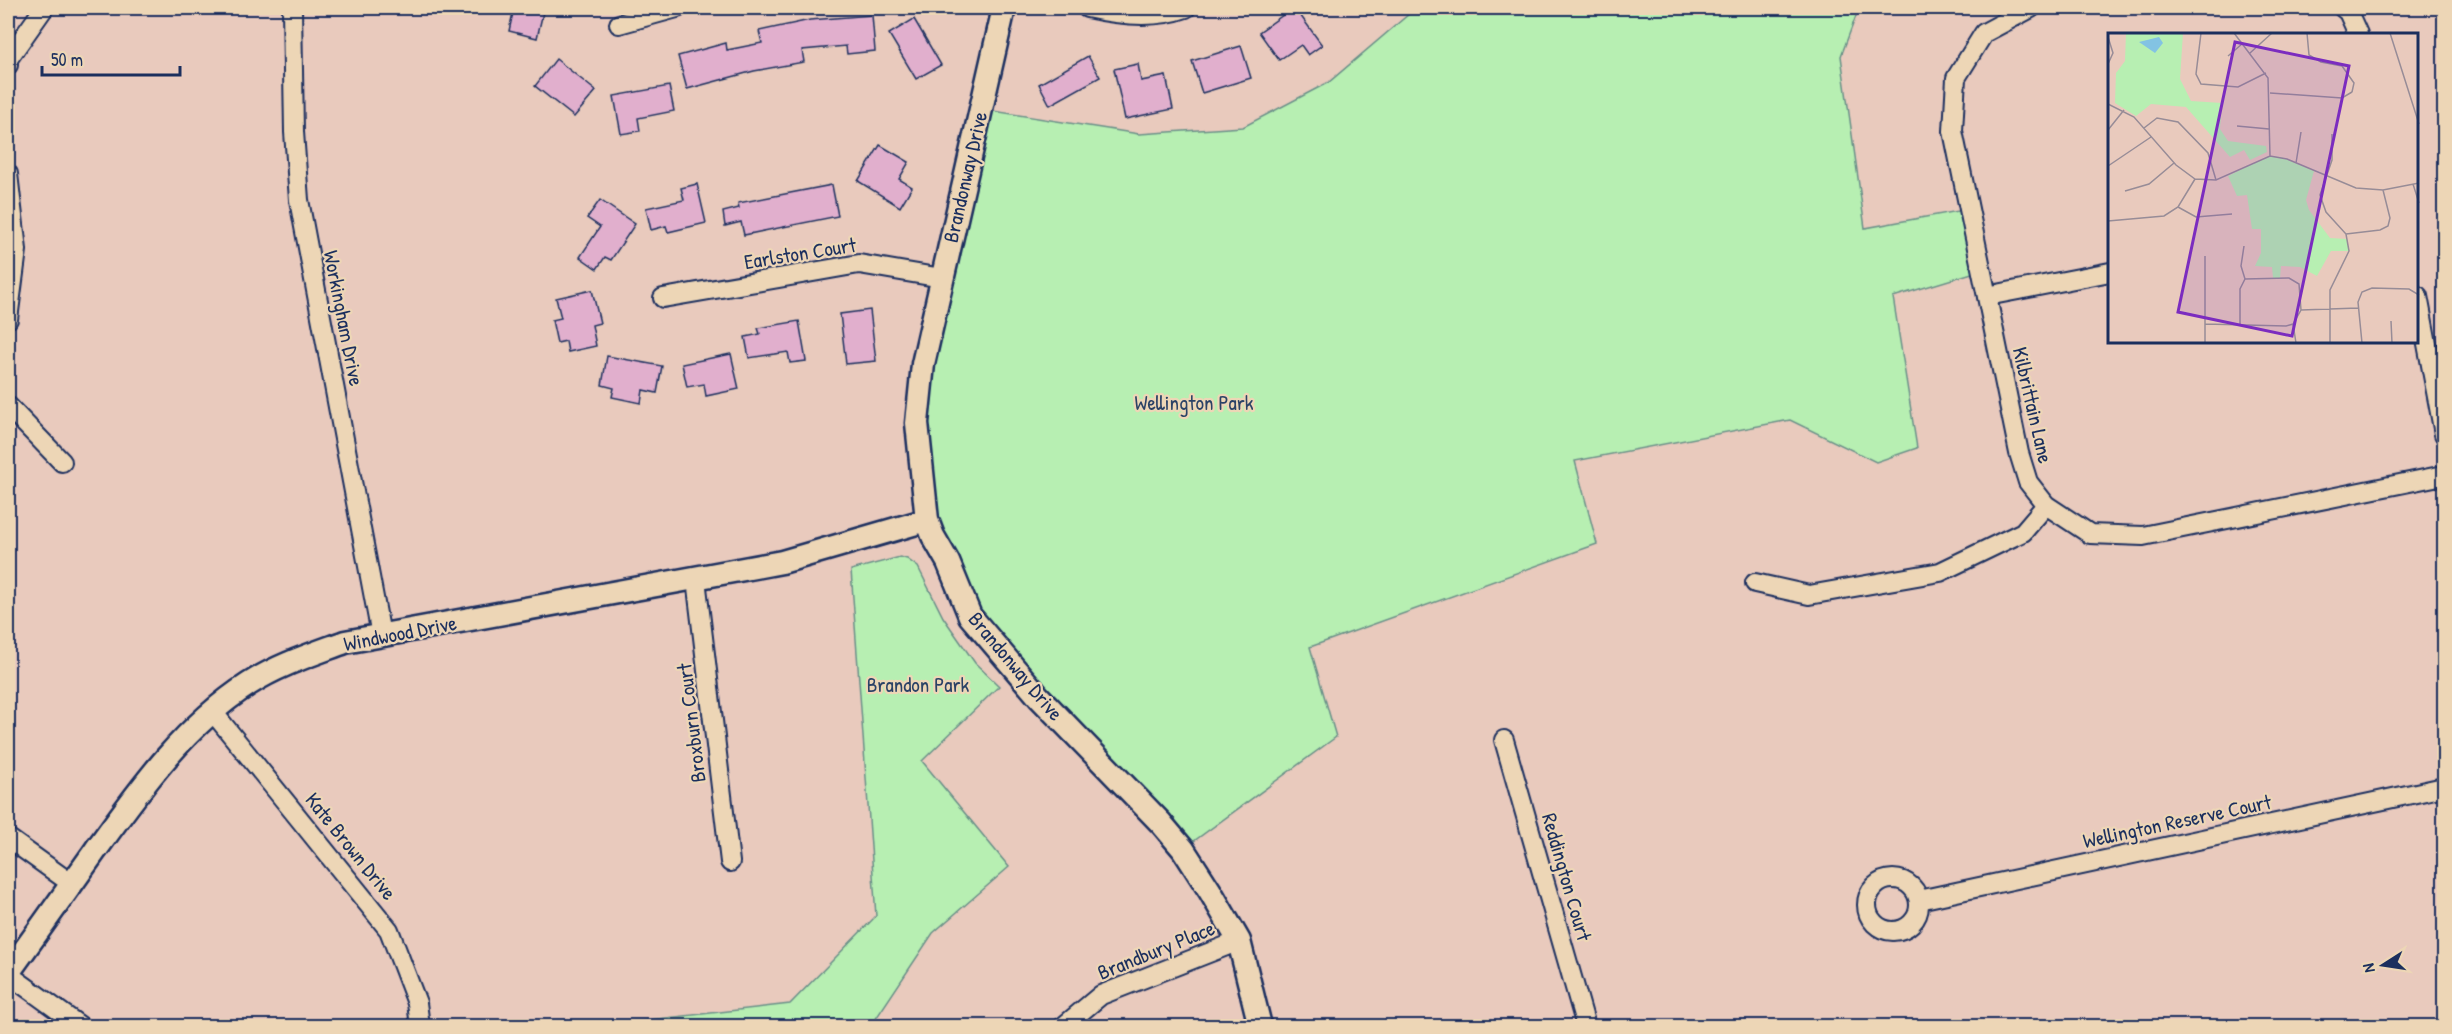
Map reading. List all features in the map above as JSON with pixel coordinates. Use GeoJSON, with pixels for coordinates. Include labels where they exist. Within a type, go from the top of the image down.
{"type":"FeatureCollection","features":[{"type":"Feature","properties":{"kind":"street"},"geometry":{"type":"LineString","coordinates":[[8,65],[8,59],[44,8]]}},
{"type":"Feature","properties":{"kind":"street","name":"Workingham Drive"},"geometry":{"type":"LineString","coordinates":[[292,8],[294,132],[299,200],[381,634]]}},
{"type":"Feature","properties":{"kind":"street"},"geometry":{"type":"LineString","coordinates":[[619,24],[677,8]]}},
{"type":"Feature","properties":{"kind":"street","name":"Brandonway Drive"},"geometry":{"type":"LineString","coordinates":[[1004,8],[923,363],[917,423],[927,520],[948,562],[970,616],[1039,698],[1161,823],[1183,849],[1239,941],[1260,1026]]}},
{"type":"Feature","properties":{"kind":"street"},"geometry":{"type":"LineString","coordinates":[[1088,8],[1109,13],[1170,13],[1186,8]]}},
{"type":"Feature","properties":{"kind":"street","name":"Kilbrittain Lane"},"geometry":{"type":"LineString","coordinates":[[2031,8],[1984,33],[1956,78],[1953,131],[2019,453],[2028,482],[2046,505],[2090,534],[2143,536],[2445,475]]}},
{"type":"Feature","properties":{"kind":"street"},"geometry":{"type":"LineString","coordinates":[[2348,9],[2358,33]]}},
{"type":"Feature","properties":{"kind":"street"},"geometry":{"type":"LineString","coordinates":[[8,174],[17,250],[8,319]]}},
{"type":"Feature","properties":{"kind":"street","name":"Earlston Court"},"geometry":{"type":"LineString","coordinates":[[663,298],[859,264],[942,278]]}},
{"type":"Feature","properties":{"kind":"street"},"geometry":{"type":"LineString","coordinates":[[1987,296],[2108,272]]}},
{"type":"Feature","properties":{"kind":"street"},"geometry":{"type":"LineString","coordinates":[[2419,301],[2445,434]]}},
{"type":"Feature","properties":{"kind":"street"},"geometry":{"type":"LineString","coordinates":[[8,406],[62,462]]}},
{"type":"Feature","properties":{"kind":"street"},"geometry":{"type":"LineString","coordinates":[[1755,583],[1809,595],[1940,572],[2023,532],[2046,505]]}},
{"type":"Feature","properties":{"kind":"street","name":"Windwood Drive"},"geometry":{"type":"LineString","coordinates":[[8,974],[141,787],[175,747],[213,712],[249,684],[298,659],[345,642],[381,634],[782,562],[927,520]]}},
{"type":"Feature","properties":{"kind":"street","name":"Broxburn Court"},"geometry":{"type":"LineString","coordinates":[[696,579],[730,862]]}},
{"type":"Feature","properties":{"kind":"street","name":"Kate Brown Drive"},"geometry":{"type":"LineString","coordinates":[[213,712],[389,930],[417,1002],[420,1026]]}},
{"type":"Feature","properties":{"kind":"street","name":"Reddington Court"},"geometry":{"type":"LineString","coordinates":[[1504,740],[1586,1026]]}},
{"type":"Feature","properties":{"kind":"street","name":"Wellington Reserve Court"},"geometry":{"type":"LineString","coordinates":[[1919,900],[2445,787]]}},
{"type":"Feature","properties":{"kind":"street"},"geometry":{"type":"LineString","coordinates":[[8,837],[72,884]]}},
{"type":"Feature","properties":{"kind":"street","name":"Brandbury Place"},"geometry":{"type":"LineString","coordinates":[[1064,1026],[1101,996],[1239,941]]}},
{"type":"Feature","properties":{"kind":"street"},"geometry":{"type":"LineString","coordinates":[[8,974],[80,1026]]}},
{"type":"Feature","properties":{"kind":"green space","name":"Wellington Park"},"geometry":{"type":"Polygon","coordinates":[[[1416,8],[1859,8],[1841,56],[1865,228],[1969,209],[1982,270],[1893,297],[1917,448],[1876,462],[1790,420],[1575,461],[1597,544],[1310,647],[1336,737],[1183,849],[970,616],[933,536],[917,423],[981,109],[1139,134],[1243,127],[1329,82],[1416,8]]]}},
{"type":"Feature","properties":{"kind":"green space","name":"Brandon Park"},"geometry":{"type":"Polygon","coordinates":[[[900,557],[918,567],[943,617],[975,663],[999,686],[922,761],[1009,867],[933,933],[871,1026],[595,1026],[790,1004],[876,916],[851,570],[900,557]]]}},
{"type":"Feature","properties":{"kind":"building"},"geometry":{"type":"Polygon","coordinates":[[[514,8],[544,8],[537,38],[509,31],[514,8]]]}},
{"type":"Feature","properties":{"kind":"building"},"geometry":{"type":"Polygon","coordinates":[[[1293,8],[1322,45],[1308,55],[1301,45],[1279,60],[1259,32],[1293,8]]]}},
{"type":"Feature","properties":{"kind":"building"},"geometry":{"type":"Polygon","coordinates":[[[872,15],[875,51],[847,54],[846,46],[802,50],[804,62],[754,71],[687,89],[678,56],[726,43],[727,50],[762,43],[759,31],[810,20],[872,15]]]}},
{"type":"Feature","properties":{"kind":"building"},"geometry":{"type":"Polygon","coordinates":[[[914,19],[941,65],[916,79],[889,34],[914,19]]]}},
{"type":"Feature","properties":{"kind":"building"},"geometry":{"type":"Polygon","coordinates":[[[1241,46],[1251,78],[1202,93],[1192,61],[1241,46]]]}},
{"type":"Feature","properties":{"kind":"building"},"geometry":{"type":"Polygon","coordinates":[[[1088,56],[1100,77],[1050,105],[1039,84],[1088,56]]]}},
{"type":"Feature","properties":{"kind":"building"},"geometry":{"type":"Polygon","coordinates":[[[556,59],[596,91],[574,117],[535,86],[556,59]]]}},
{"type":"Feature","properties":{"kind":"building"},"geometry":{"type":"Polygon","coordinates":[[[1138,64],[1141,81],[1166,76],[1173,109],[1125,119],[1114,69],[1138,64]]]}},
{"type":"Feature","properties":{"kind":"building"},"geometry":{"type":"Polygon","coordinates":[[[669,86],[674,111],[638,118],[640,131],[621,134],[614,96],[669,86]]]}},
{"type":"Feature","properties":{"kind":"building"},"geometry":{"type":"Polygon","coordinates":[[[880,145],[909,162],[899,179],[912,187],[900,207],[858,181],[880,145]]]}},
{"type":"Feature","properties":{"kind":"building"},"geometry":{"type":"Polygon","coordinates":[[[697,184],[706,223],[668,232],[666,226],[651,230],[646,208],[684,200],[681,188],[697,184]]]}},
{"type":"Feature","properties":{"kind":"building"},"geometry":{"type":"Polygon","coordinates":[[[832,185],[838,216],[744,235],[741,222],[725,226],[723,212],[739,208],[738,203],[832,185]]]}},
{"type":"Feature","properties":{"kind":"building"},"geometry":{"type":"Polygon","coordinates":[[[600,200],[635,224],[611,260],[605,257],[597,269],[580,257],[600,227],[587,218],[600,200]]]}},
{"type":"Feature","properties":{"kind":"building"},"geometry":{"type":"Polygon","coordinates":[[[592,290],[600,323],[592,325],[596,346],[568,352],[566,341],[557,343],[552,320],[561,318],[556,298],[592,290]]]}},
{"type":"Feature","properties":{"kind":"building"},"geometry":{"type":"Polygon","coordinates":[[[870,310],[876,361],[846,364],[840,314],[870,310]]]}},
{"type":"Feature","properties":{"kind":"building"},"geometry":{"type":"Polygon","coordinates":[[[799,321],[806,361],[790,363],[788,352],[749,358],[745,337],[760,334],[758,328],[799,321]]]}},
{"type":"Feature","properties":{"kind":"building"},"geometry":{"type":"Polygon","coordinates":[[[731,354],[739,389],[706,396],[704,384],[687,387],[682,364],[731,354]]]}},
{"type":"Feature","properties":{"kind":"building"},"geometry":{"type":"Polygon","coordinates":[[[607,356],[662,366],[657,393],[643,390],[641,403],[612,397],[614,388],[602,385],[607,356]]]}}]}
